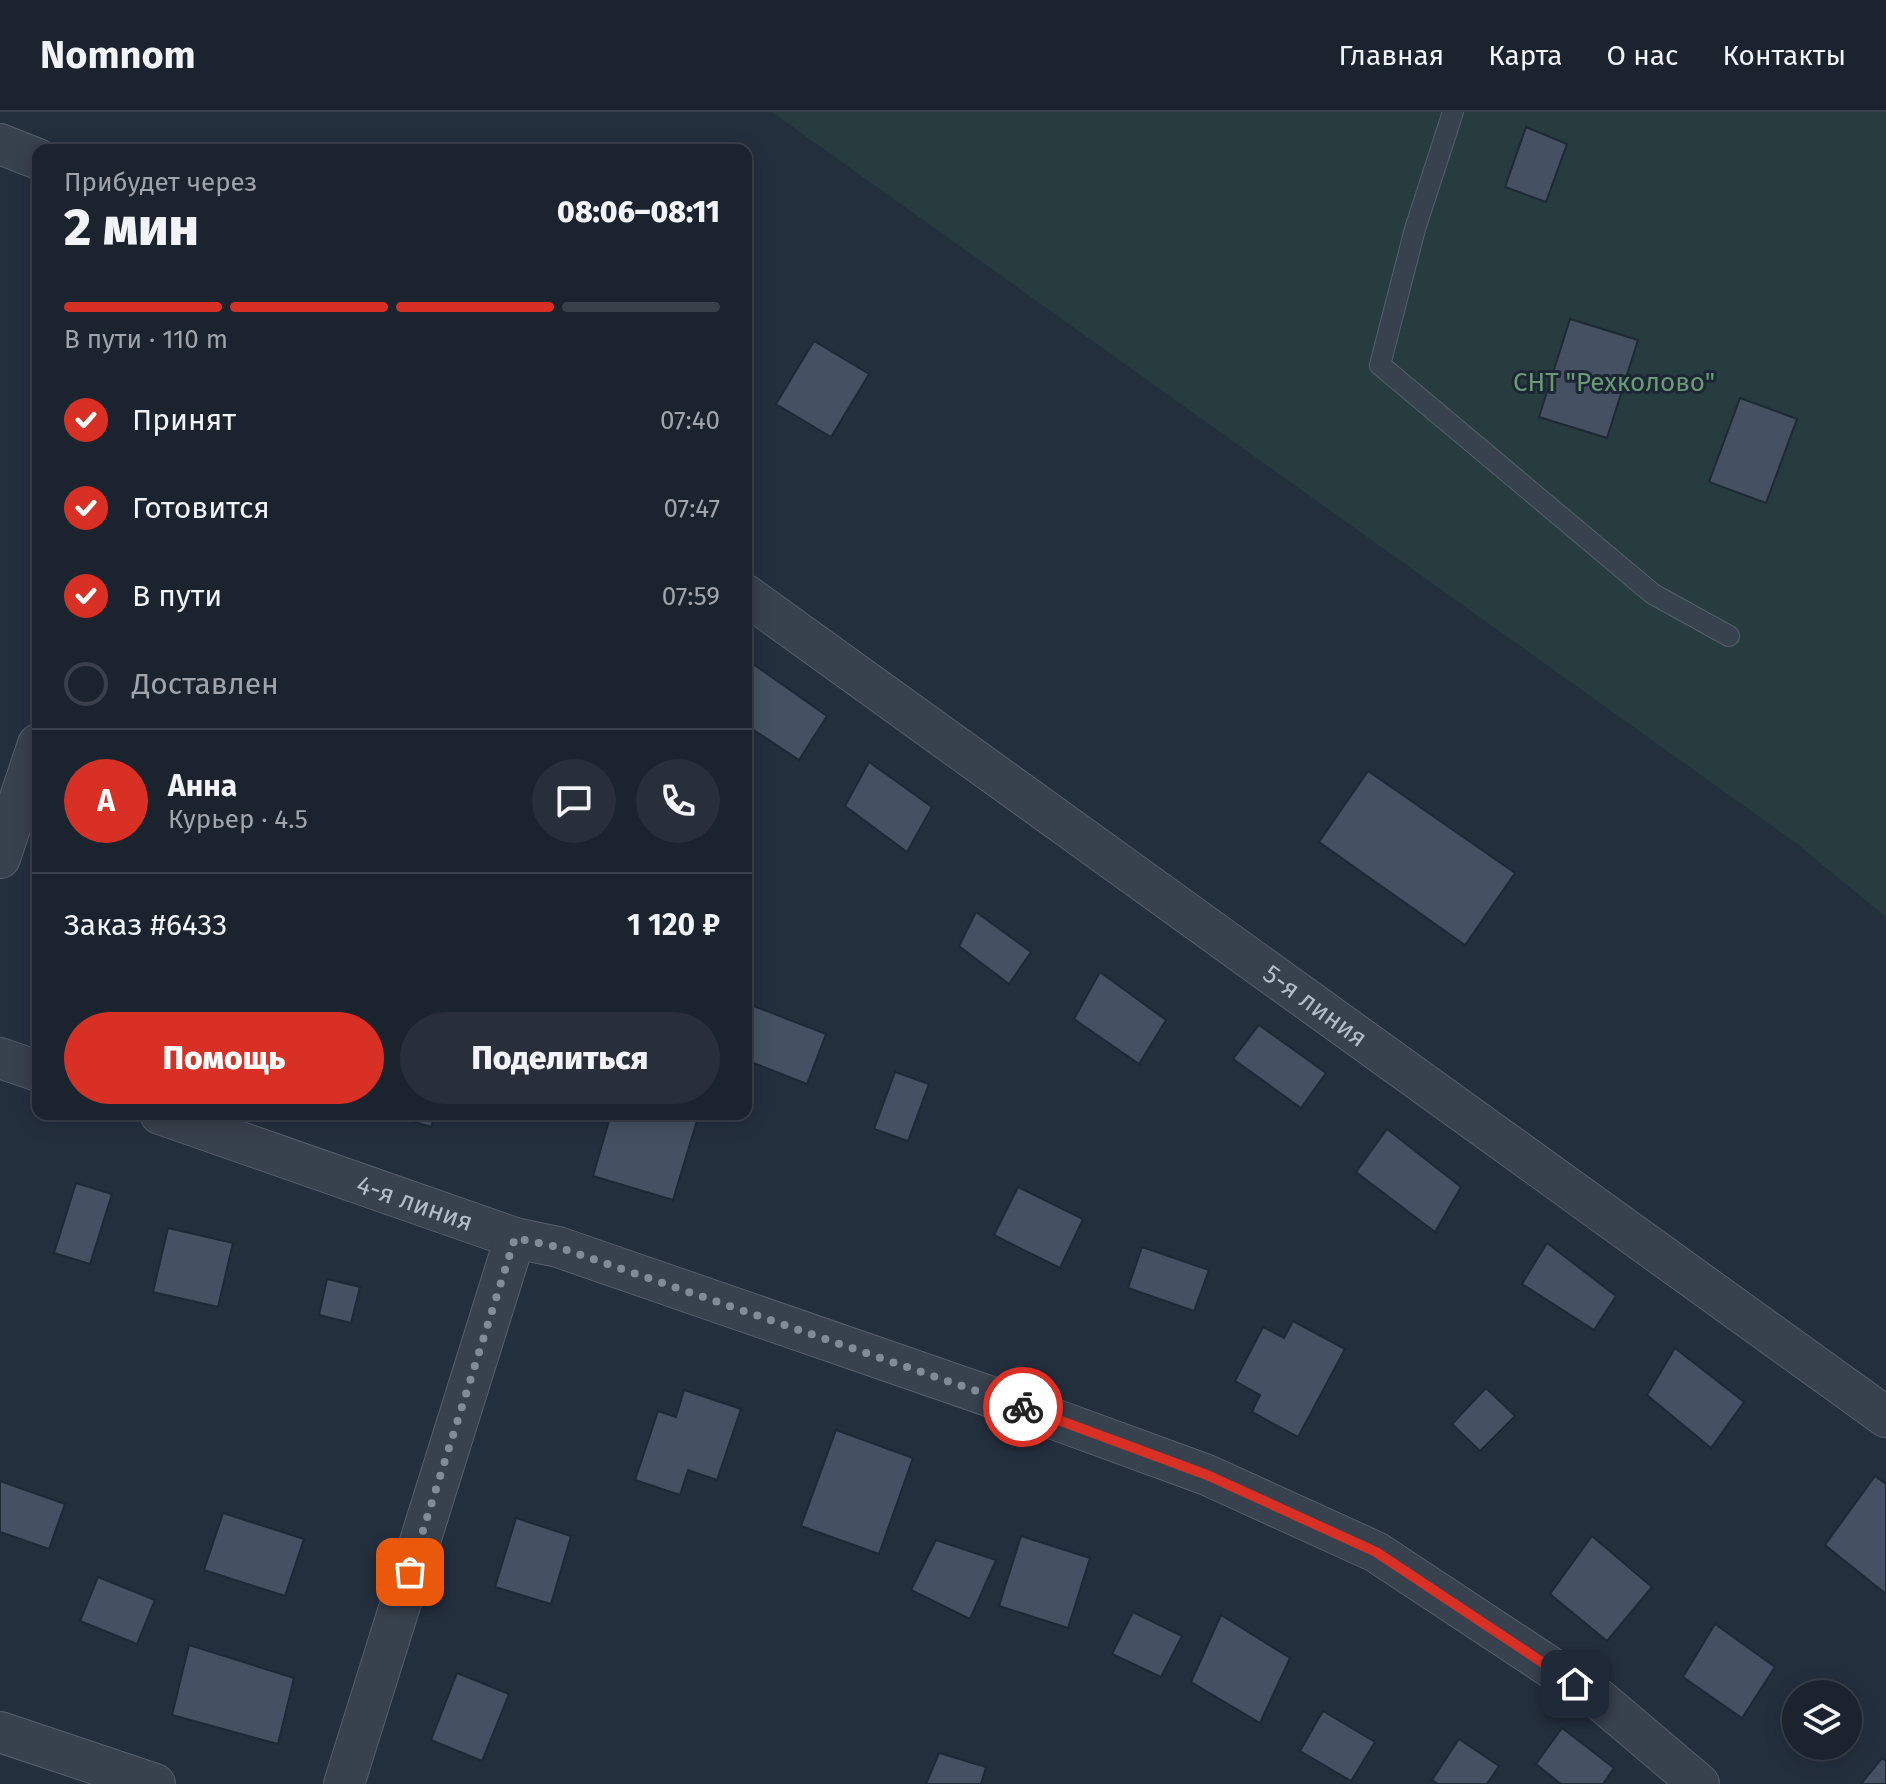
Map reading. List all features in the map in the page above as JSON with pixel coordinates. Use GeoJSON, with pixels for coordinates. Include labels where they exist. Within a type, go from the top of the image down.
{"type":"FeatureCollection","features":[{"type":"Feature","properties":{"kind":"street"},"geometry":{"type":"LineString","coordinates":[[0,144],[32,157]]}},
{"type":"Feature","properties":{"kind":"street","name":"5-я линия"},"geometry":{"type":"LineString","coordinates":[[752,599],[1886,1417]]}},
{"type":"Feature","properties":{"kind":"street"},"geometry":{"type":"LineString","coordinates":[[0,858],[32,762]]}},
{"type":"Feature","properties":{"kind":"street"},"geometry":{"type":"LineString","coordinates":[[0,1058],[32,1069]]}},
{"type":"Feature","properties":{"kind":"street","name":"4-я линия"},"geometry":{"type":"LineString","coordinates":[[177,1120],[515,1238],[558,1247],[1207,1475],[1376,1552],[1600,1700],[1699,1784]]}},
{"type":"Feature","properties":{"kind":"street"},"geometry":{"type":"LineString","coordinates":[[344,1784],[515,1238]]}},
{"type":"Feature","properties":{"kind":"street"},"geometry":{"type":"LineString","coordinates":[[0,1732],[155,1784]]}},
{"type":"Feature","properties":{"kind":"lane"},"geometry":{"type":"LineString","coordinates":[[1453,112],[1415,229],[1380,365],[1653,594],[1729,636]]}},
{"type":"Feature","properties":{"kind":"green space","name":"СНТ \"Рехколово\""},"geometry":{"type":"Polygon","coordinates":[[[772,112],[1886,112],[1886,917],[1796,843],[772,112]]]}},
{"type":"Feature","properties":{"kind":"building"},"geometry":{"type":"Polygon","coordinates":[[[1526,127],[1567,144],[1546,202],[1505,187],[1526,127]]]}},
{"type":"Feature","properties":{"kind":"building"},"geometry":{"type":"Polygon","coordinates":[[[1570,319],[1638,340],[1607,438],[1539,417],[1570,319]]]}},
{"type":"Feature","properties":{"kind":"building"},"geometry":{"type":"Polygon","coordinates":[[[814,341],[869,374],[831,437],[776,404],[814,341]]]}},
{"type":"Feature","properties":{"kind":"building"},"geometry":{"type":"Polygon","coordinates":[[[1740,398],[1797,419],[1766,503],[1709,482],[1740,398]]]}},
{"type":"Feature","properties":{"kind":"building"},"geometry":{"type":"Polygon","coordinates":[[[752,663],[827,716],[799,760],[752,729],[752,663]]]}},
{"type":"Feature","properties":{"kind":"building"},"geometry":{"type":"Polygon","coordinates":[[[869,762],[932,807],[907,852],[845,806],[869,762]]]}},
{"type":"Feature","properties":{"kind":"building"},"geometry":{"type":"Polygon","coordinates":[[[1368,771],[1515,873],[1465,945],[1319,842],[1368,771]]]}},
{"type":"Feature","properties":{"kind":"building"},"geometry":{"type":"Polygon","coordinates":[[[976,912],[1031,952],[1009,984],[959,946],[976,912]]]}},
{"type":"Feature","properties":{"kind":"building"},"geometry":{"type":"Polygon","coordinates":[[[1100,972],[1166,1020],[1139,1064],[1074,1019],[1100,972]]]}},
{"type":"Feature","properties":{"kind":"building"},"geometry":{"type":"Polygon","coordinates":[[[752,1005],[826,1034],[807,1084],[752,1062],[752,1005]]]}},
{"type":"Feature","properties":{"kind":"building"},"geometry":{"type":"Polygon","coordinates":[[[1259,1025],[1326,1073],[1301,1108],[1233,1059],[1259,1025]]]}},
{"type":"Feature","properties":{"kind":"building"},"geometry":{"type":"Polygon","coordinates":[[[895,1072],[929,1084],[908,1141],[874,1129],[895,1072]]]}},
{"type":"Feature","properties":{"kind":"building"},"geometry":{"type":"Polygon","coordinates":[[[408,1120],[433,1120],[431,1127],[408,1120]]]}},
{"type":"Feature","properties":{"kind":"building"},"geometry":{"type":"Polygon","coordinates":[[[609,1120],[697,1120],[673,1200],[593,1176],[609,1120]]]}},
{"type":"Feature","properties":{"kind":"building"},"geometry":{"type":"Polygon","coordinates":[[[1387,1129],[1461,1187],[1435,1232],[1356,1172],[1387,1129]]]}},
{"type":"Feature","properties":{"kind":"building"},"geometry":{"type":"Polygon","coordinates":[[[76,1183],[112,1194],[90,1264],[54,1253],[76,1183]]]}},
{"type":"Feature","properties":{"kind":"building"},"geometry":{"type":"Polygon","coordinates":[[[1018,1187],[1083,1219],[1060,1268],[994,1235],[1018,1187]]]}},
{"type":"Feature","properties":{"kind":"building"},"geometry":{"type":"Polygon","coordinates":[[[168,1228],[233,1243],[218,1307],[153,1292],[168,1228]]]}},
{"type":"Feature","properties":{"kind":"building"},"geometry":{"type":"Polygon","coordinates":[[[1547,1243],[1616,1296],[1594,1330],[1522,1284],[1547,1243]]]}},
{"type":"Feature","properties":{"kind":"building"},"geometry":{"type":"Polygon","coordinates":[[[1142,1247],[1209,1270],[1194,1311],[1128,1288],[1142,1247]]]}},
{"type":"Feature","properties":{"kind":"building"},"geometry":{"type":"Polygon","coordinates":[[[327,1279],[360,1287],[351,1323],[319,1315],[327,1279]]]}},
{"type":"Feature","properties":{"kind":"building"},"geometry":{"type":"Polygon","coordinates":[[[1293,1321],[1345,1349],[1298,1437],[1252,1412],[1260,1395],[1235,1381],[1263,1327],[1284,1338],[1293,1321]]]}},
{"type":"Feature","properties":{"kind":"building"},"geometry":{"type":"Polygon","coordinates":[[[1675,1348],[1744,1402],[1711,1448],[1647,1395],[1675,1348]]]}},
{"type":"Feature","properties":{"kind":"building"},"geometry":{"type":"Polygon","coordinates":[[[1486,1388],[1515,1416],[1480,1451],[1452,1424],[1486,1388]]]}},
{"type":"Feature","properties":{"kind":"building"},"geometry":{"type":"Polygon","coordinates":[[[684,1390],[741,1409],[717,1480],[688,1470],[680,1495],[635,1480],[658,1411],[676,1417],[684,1390]]]}},
{"type":"Feature","properties":{"kind":"building"},"geometry":{"type":"Polygon","coordinates":[[[836,1430],[913,1458],[879,1554],[801,1526],[836,1430]]]}},
{"type":"Feature","properties":{"kind":"building"},"geometry":{"type":"Polygon","coordinates":[[[1875,1476],[1886,1484],[1886,1594],[1825,1545],[1875,1476]]]}},
{"type":"Feature","properties":{"kind":"building"},"geometry":{"type":"Polygon","coordinates":[[[0,1481],[65,1504],[49,1549],[0,1532],[0,1481]]]}},
{"type":"Feature","properties":{"kind":"building"},"geometry":{"type":"Polygon","coordinates":[[[223,1513],[304,1539],[285,1596],[204,1570],[223,1513]]]}},
{"type":"Feature","properties":{"kind":"building"},"geometry":{"type":"Polygon","coordinates":[[[516,1518],[571,1536],[551,1604],[495,1587],[516,1518]]]}},
{"type":"Feature","properties":{"kind":"building"},"geometry":{"type":"Polygon","coordinates":[[[1021,1536],[1090,1558],[1068,1628],[999,1606],[1021,1536]]]}},
{"type":"Feature","properties":{"kind":"building"},"geometry":{"type":"Polygon","coordinates":[[[1592,1536],[1652,1587],[1607,1641],[1550,1594],[1592,1536]]]}},
{"type":"Feature","properties":{"kind":"building"},"geometry":{"type":"Polygon","coordinates":[[[936,1540],[996,1560],[970,1619],[911,1590],[936,1540]]]}},
{"type":"Feature","properties":{"kind":"building"},"geometry":{"type":"Polygon","coordinates":[[[98,1577],[155,1600],[137,1644],[80,1621],[98,1577]]]}},
{"type":"Feature","properties":{"kind":"building"},"geometry":{"type":"Polygon","coordinates":[[[1133,1612],[1182,1636],[1161,1677],[1112,1654],[1133,1612]]]}},
{"type":"Feature","properties":{"kind":"building"},"geometry":{"type":"Polygon","coordinates":[[[1221,1615],[1290,1658],[1260,1723],[1191,1682],[1221,1615]]]}},
{"type":"Feature","properties":{"kind":"building"},"geometry":{"type":"Polygon","coordinates":[[[1715,1624],[1775,1667],[1742,1718],[1683,1677],[1715,1624]]]}},
{"type":"Feature","properties":{"kind":"building"},"geometry":{"type":"Polygon","coordinates":[[[189,1645],[294,1678],[278,1744],[172,1715],[189,1645]]]}},
{"type":"Feature","properties":{"kind":"building"},"geometry":{"type":"Polygon","coordinates":[[[457,1673],[509,1694],[482,1761],[431,1740],[457,1673]]]}},
{"type":"Feature","properties":{"kind":"building"},"geometry":{"type":"Polygon","coordinates":[[[1323,1711],[1375,1742],[1351,1781],[1300,1751],[1323,1711]]]}},
{"type":"Feature","properties":{"kind":"building"},"geometry":{"type":"Polygon","coordinates":[[[1562,1728],[1614,1768],[1603,1784],[1561,1784],[1536,1764],[1562,1728]]]}},
{"type":"Feature","properties":{"kind":"building"},"geometry":{"type":"Polygon","coordinates":[[[1459,1739],[1499,1766],[1487,1784],[1438,1784],[1432,1780],[1459,1739]]]}},
{"type":"Feature","properties":{"kind":"building"},"geometry":{"type":"Polygon","coordinates":[[[939,1753],[986,1767],[981,1784],[926,1784],[939,1753]]]}},
{"type":"Feature","properties":{"kind":"building"},"geometry":{"type":"Polygon","coordinates":[[[1882,1758],[1886,1761],[1886,1784],[1861,1784],[1882,1758]]]}},
{"type":"Feature","properties":{"kind":"way so far"},"geometry":{"type":"LineString","coordinates":[[410,1572],[515,1238],[558,1247],[1023,1407]]}},
{"type":"Feature","properties":{"kind":"route"},"geometry":{"type":"LineString","coordinates":[[1023,1407],[1207,1475],[1376,1552],[1575,1684]]}}]}
